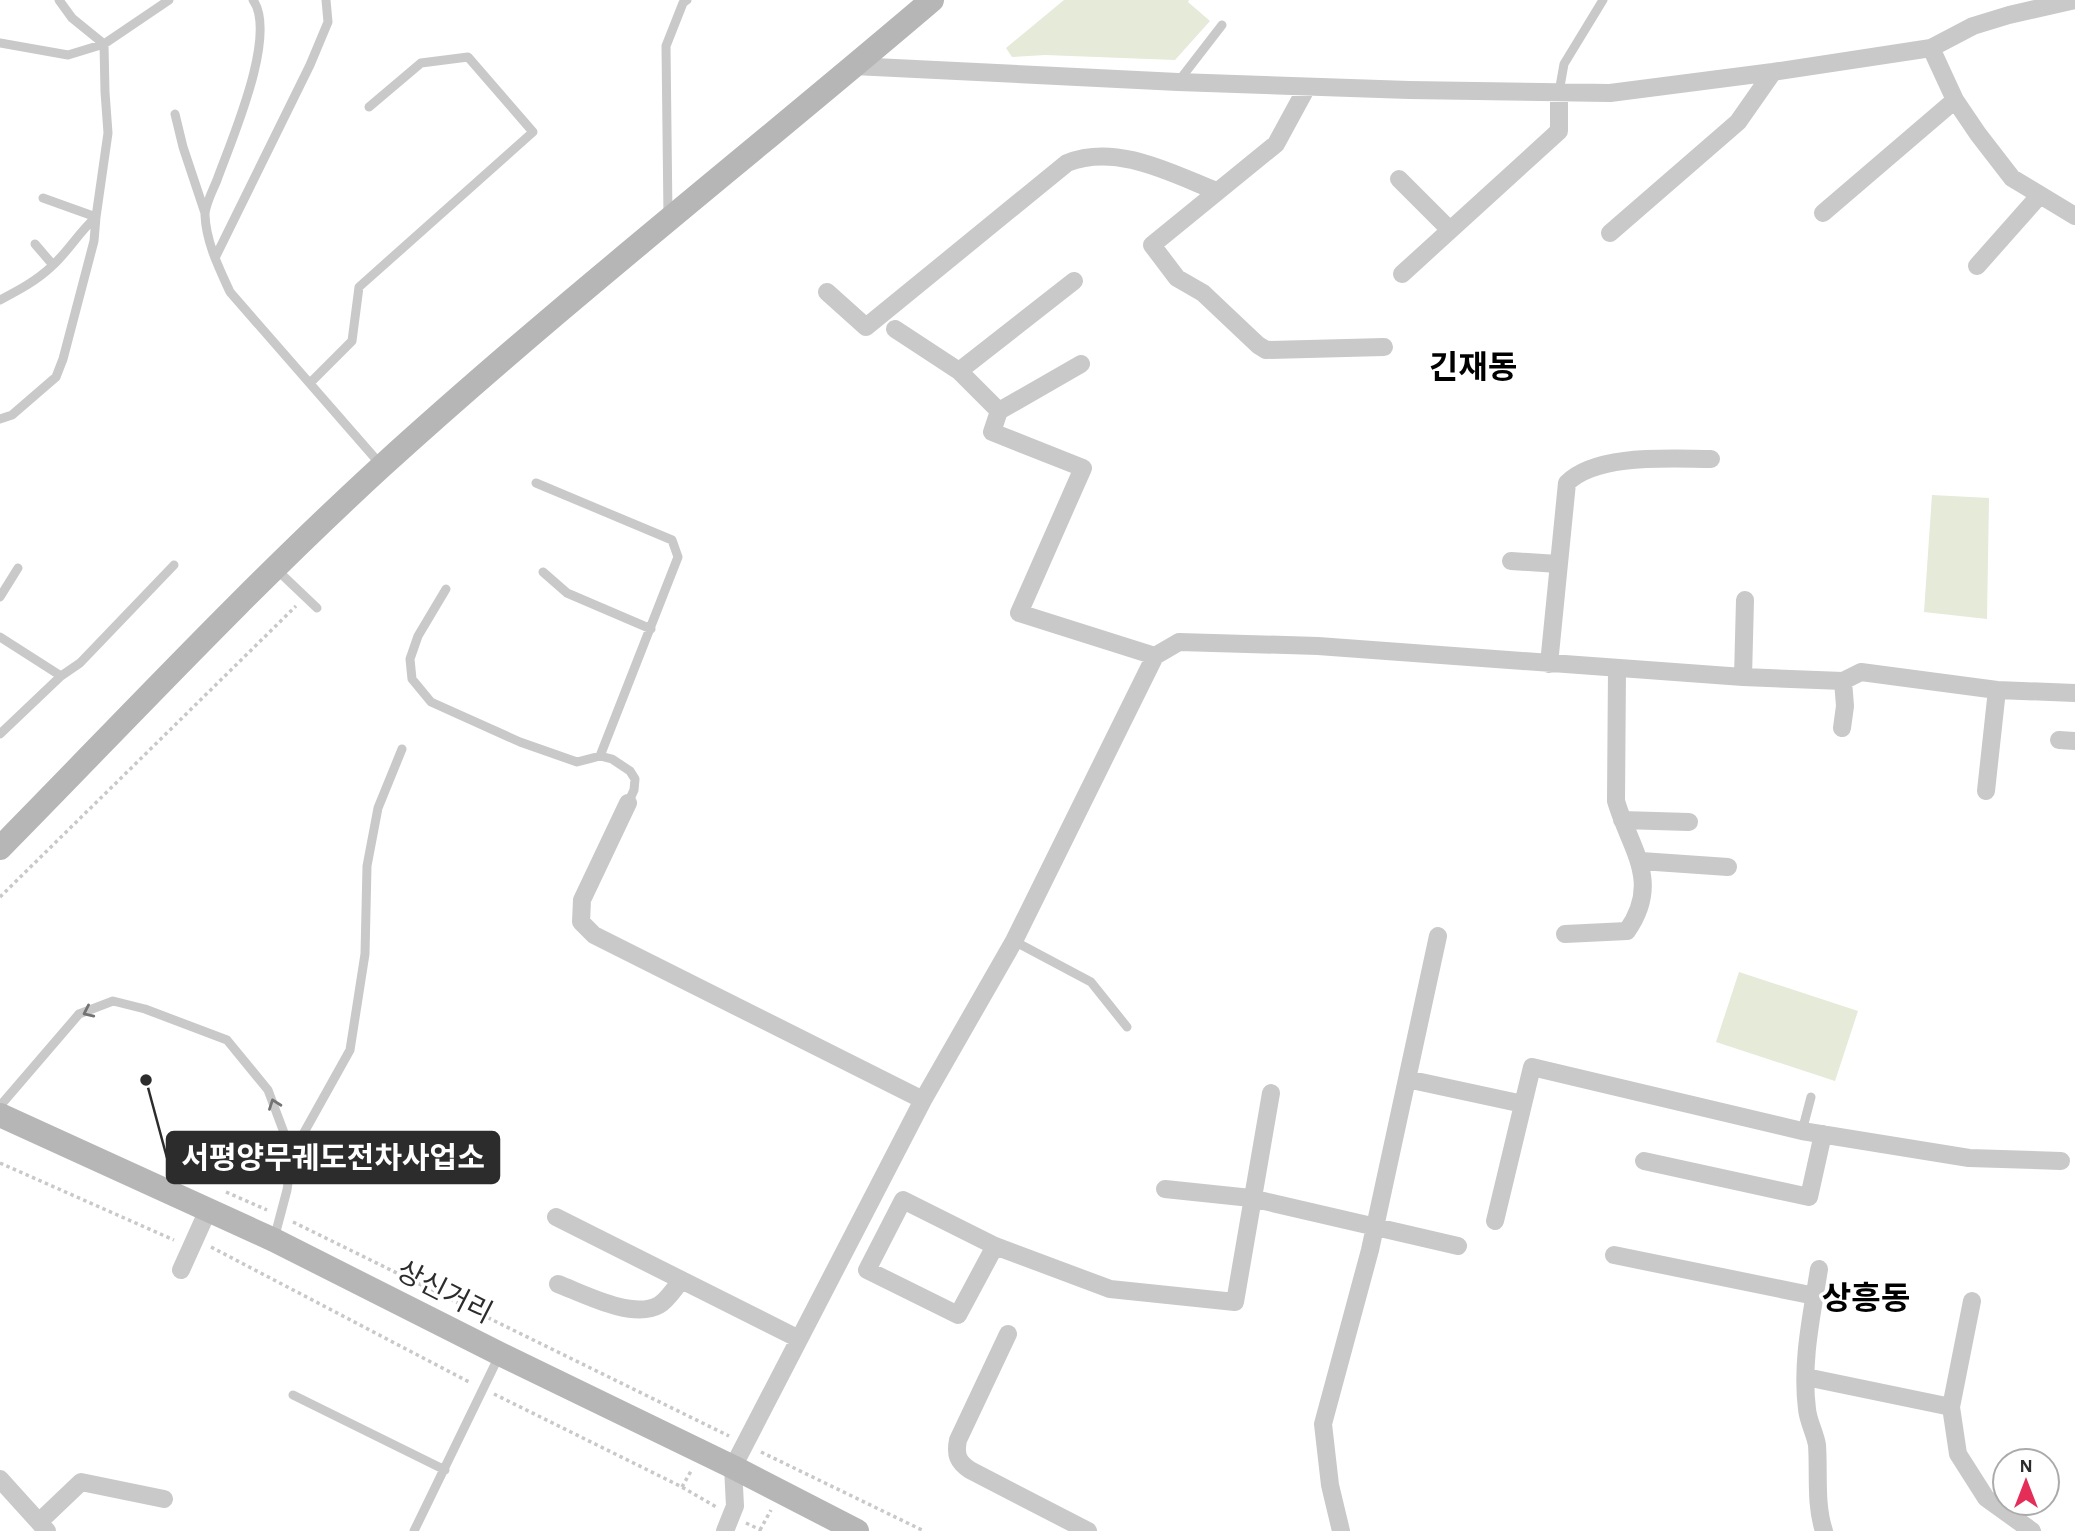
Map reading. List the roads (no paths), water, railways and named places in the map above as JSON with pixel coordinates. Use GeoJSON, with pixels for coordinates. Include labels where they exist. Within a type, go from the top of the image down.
{"type":"FeatureCollection","features":[{"type":"Feature","properties":{"kind":"main road"},"geometry":{"type":"LineString","coordinates":[[0,848],[274,568],[382,466],[565,306],[932,0]]}},
{"type":"Feature","properties":{"kind":"main road","name":"상신거리"},"geometry":{"type":"LineString","coordinates":[[0,1115],[213,1199],[274,1240],[857,1531]]}},
{"type":"Feature","properties":{"kind":"street"},"geometry":{"type":"LineString","coordinates":[[855,66],[1178,82],[1611,93],[1931,48],[1973,26],[2075,0]]}},
{"type":"Feature","properties":{"kind":"street"},"geometry":{"type":"LineString","coordinates":[[1931,48],[1955,100],[2012,177],[2075,216]]}},
{"type":"Feature","properties":{"kind":"street"},"geometry":{"type":"LineString","coordinates":[[1610,233],[1738,122],[1773,72]]}},
{"type":"Feature","properties":{"kind":"street"},"geometry":{"type":"LineString","coordinates":[[1307,86],[1276,144],[1152,245],[1177,278],[1203,293],[1266,350],[1384,347]]}},
{"type":"Feature","properties":{"kind":"street"},"geometry":{"type":"LineString","coordinates":[[1402,274],[1559,131],[1559,92]]}},
{"type":"Feature","properties":{"kind":"street"},"geometry":{"type":"LineString","coordinates":[[1823,213],[1955,100]]}},
{"type":"Feature","properties":{"kind":"street"},"geometry":{"type":"LineString","coordinates":[[827,292],[866,327],[1067,163],[1083,156],[1139,160],[1216,191]]}},
{"type":"Feature","properties":{"kind":"street"},"geometry":{"type":"LineString","coordinates":[[1399,179],[1450,230]]}},
{"type":"Feature","properties":{"kind":"street"},"geometry":{"type":"LineString","coordinates":[[1977,266],[2039,196]]}},
{"type":"Feature","properties":{"kind":"street"},"geometry":{"type":"LineString","coordinates":[[959,370],[1074,281]]}},
{"type":"Feature","properties":{"kind":"street"},"geometry":{"type":"LineString","coordinates":[[895,328],[959,370],[999,411]]}},
{"type":"Feature","properties":{"kind":"street"},"geometry":{"type":"LineString","coordinates":[[1081,364],[999,411],[992,432],[1083,468],[1019,613],[1155,656]]}},
{"type":"Feature","properties":{"kind":"street"},"geometry":{"type":"LineString","coordinates":[[1549,664],[1567,483],[1574,475],[1595,467],[1645,458],[1711,459]]}},
{"type":"Feature","properties":{"kind":"street"},"geometry":{"type":"LineString","coordinates":[[1511,561],[1559,564]]}},
{"type":"Feature","properties":{"kind":"street"},"geometry":{"type":"LineString","coordinates":[[1743,677],[1745,600]]}},
{"type":"Feature","properties":{"kind":"street"},"geometry":{"type":"LineString","coordinates":[[725,1531],[735,1506],[733,1467],[744,1444],[923,1100],[1014,941],[1155,656],[1179,642],[1318,646],[1743,677],[1843,681],[1861,672],[1997,690],[2075,694]]}},
{"type":"Feature","properties":{"kind":"street"},"geometry":{"type":"LineString","coordinates":[[1565,934],[1627,931],[1636,919],[1644,880],[1641,861],[1616,801],[1617,669]]}},
{"type":"Feature","properties":{"kind":"street"},"geometry":{"type":"LineString","coordinates":[[1842,728],[1846,706],[1843,681]]}},
{"type":"Feature","properties":{"kind":"street"},"geometry":{"type":"LineString","coordinates":[[1986,791],[1997,690]]}},
{"type":"Feature","properties":{"kind":"street"},"geometry":{"type":"LineString","coordinates":[[628,803],[582,900],[581,922],[594,935],[923,1100]]}},
{"type":"Feature","properties":{"kind":"street"},"geometry":{"type":"LineString","coordinates":[[1622,820],[1689,822]]}},
{"type":"Feature","properties":{"kind":"street"},"geometry":{"type":"LineString","coordinates":[[1641,861],[1728,867]]}},
{"type":"Feature","properties":{"kind":"street"},"geometry":{"type":"LineString","coordinates":[[1341,1531],[1330,1485],[1324,1424],[1375,1226],[1438,936]]}},
{"type":"Feature","properties":{"kind":"street"},"geometry":{"type":"LineString","coordinates":[[1495,1221],[1532,1067],[1802,1131],[1969,1158],[2061,1161]]}},
{"type":"Feature","properties":{"kind":"street"},"geometry":{"type":"LineString","coordinates":[[1407,1079],[1523,1104]]}},
{"type":"Feature","properties":{"kind":"street"},"geometry":{"type":"LineString","coordinates":[[995,1246],[958,1315],[867,1270],[903,1200],[995,1246],[1110,1289],[1235,1302],[1270,1093]]}},
{"type":"Feature","properties":{"kind":"street"},"geometry":{"type":"LineString","coordinates":[[1644,1161],[1809,1197],[1823,1134]]}},
{"type":"Feature","properties":{"kind":"street"},"geometry":{"type":"LineString","coordinates":[[1165,1189],[1251,1198],[1458,1246]]}},
{"type":"Feature","properties":{"kind":"street"},"geometry":{"type":"LineString","coordinates":[[181,1270],[213,1199]]}},
{"type":"Feature","properties":{"kind":"street"},"geometry":{"type":"LineString","coordinates":[[556,1217],[799,1339]]}},
{"type":"Feature","properties":{"kind":"street"},"geometry":{"type":"LineString","coordinates":[[1614,1255],[1815,1296]]}},
{"type":"Feature","properties":{"kind":"street"},"geometry":{"type":"LineString","coordinates":[[1819,1269],[1807,1350],[1806,1377],[1807,1410],[1816,1442],[1820,1519],[1824,1531]]}},
{"type":"Feature","properties":{"kind":"street"},"geometry":{"type":"LineString","coordinates":[[558,1284],[607,1303],[641,1310],[660,1304],[682,1280]]}},
{"type":"Feature","properties":{"kind":"street"},"geometry":{"type":"LineString","coordinates":[[1972,1301],[1951,1407],[1958,1454],[1986,1498],[2032,1531]]}},
{"type":"Feature","properties":{"kind":"street"},"geometry":{"type":"LineString","coordinates":[[1008,1334],[958,1440],[957,1457],[970,1470],[1088,1531]]}},
{"type":"Feature","properties":{"kind":"street"},"geometry":{"type":"LineString","coordinates":[[1806,1377],[1951,1407]]}},
{"type":"Feature","properties":{"kind":"street"},"geometry":{"type":"LineString","coordinates":[[0,1479],[43,1527],[81,1482],[163,1499]]}},
{"type":"Feature","properties":{"kind":"lane"},"geometry":{"type":"LineString","coordinates":[[0,419],[12,415],[56,377],[94,241],[108,133],[104,44],[72,18],[59,0]]}},
{"type":"Feature","properties":{"kind":"lane"},"geometry":{"type":"LineString","coordinates":[[0,43],[68,55],[104,44],[170,0]]}},
{"type":"Feature","properties":{"kind":"lane"},"geometry":{"type":"LineString","coordinates":[[205,213],[246,99],[262,39],[259,8],[253,0]]}},
{"type":"Feature","properties":{"kind":"lane"},"geometry":{"type":"LineString","coordinates":[[215,258],[310,65],[328,22],[326,0]]}},
{"type":"Feature","properties":{"kind":"lane"},"geometry":{"type":"LineString","coordinates":[[1559,92],[1564,64],[1603,0]]}},
{"type":"Feature","properties":{"kind":"lane"},"geometry":{"type":"LineString","coordinates":[[668,220],[666,46],[684,1]]}},
{"type":"Feature","properties":{"kind":"lane"},"geometry":{"type":"LineString","coordinates":[[1178,82],[1222,25]]}},
{"type":"Feature","properties":{"kind":"lane"},"geometry":{"type":"LineString","coordinates":[[310,383],[352,341],[359,286],[533,132],[468,57],[421,62],[369,107]]}},
{"type":"Feature","properties":{"kind":"lane"},"geometry":{"type":"LineString","coordinates":[[175,114],[183,148],[205,213],[215,258],[230,292],[382,466]]}},
{"type":"Feature","properties":{"kind":"lane"},"geometry":{"type":"LineString","coordinates":[[43,198],[96,217]]}},
{"type":"Feature","properties":{"kind":"lane"},"geometry":{"type":"LineString","coordinates":[[0,300],[32,283],[53,265],[96,217]]}},
{"type":"Feature","properties":{"kind":"lane"},"geometry":{"type":"LineString","coordinates":[[35,244],[53,265]]}},
{"type":"Feature","properties":{"kind":"lane"},"geometry":{"type":"LineString","coordinates":[[536,483],[672,540],[678,557],[600,756]]}},
{"type":"Feature","properties":{"kind":"lane"},"geometry":{"type":"LineString","coordinates":[[0,734],[61,676],[80,663],[174,565]]}},
{"type":"Feature","properties":{"kind":"lane"},"geometry":{"type":"LineString","coordinates":[[0,597],[18,568]]}},
{"type":"Feature","properties":{"kind":"lane"},"geometry":{"type":"LineString","coordinates":[[274,568],[317,608]]}},
{"type":"Feature","properties":{"kind":"lane"},"geometry":{"type":"LineString","coordinates":[[543,572],[567,593],[651,629]]}},
{"type":"Feature","properties":{"kind":"lane"},"geometry":{"type":"LineString","coordinates":[[446,589],[422,628],[410,659],[412,679],[431,702],[520,742],[577,762],[600,756],[612,759],[630,771],[635,779],[634,790],[628,803]]}},
{"type":"Feature","properties":{"kind":"lane"},"geometry":{"type":"LineString","coordinates":[[0,637],[61,676]]}},
{"type":"Feature","properties":{"kind":"lane"},"geometry":{"type":"LineString","coordinates":[[274,1240],[287,1190],[292,1154],[350,1050],[365,954],[367,866],[378,808],[402,749]]}},
{"type":"Feature","properties":{"kind":"lane"},"geometry":{"type":"LineString","coordinates":[[1014,941],[1091,982],[1127,1027]]}},
{"type":"Feature","properties":{"kind":"lane"},"geometry":{"type":"LineString","coordinates":[[0,1106],[79,1014],[113,1001],[145,1009],[227,1040],[268,1090],[292,1154]]}},
{"type":"Feature","properties":{"kind":"lane"},"geometry":{"type":"LineString","coordinates":[[1802,1131],[1811,1097]]}},
{"type":"Feature","properties":{"kind":"lane"},"geometry":{"type":"LineString","coordinates":[[414,1531],[500,1354]]}},
{"type":"Feature","properties":{"kind":"lane"},"geometry":{"type":"LineString","coordinates":[[293,1395],[445,1470]]}},
{"type":"Feature","properties":{"kind":"place","name":"서평양무궤도전차사업소"},"geometry":{"type":"Point","coordinates":[146,1080]}},
{"type":"Feature","properties":{"kind":"district","name":"긴재동"},"geometry":{"type":"Point","coordinates":[1473,368]}},
{"type":"Feature","properties":{"kind":"district","name":"상흥동"},"geometry":{"type":"Point","coordinates":[1866,1299]}}]}
